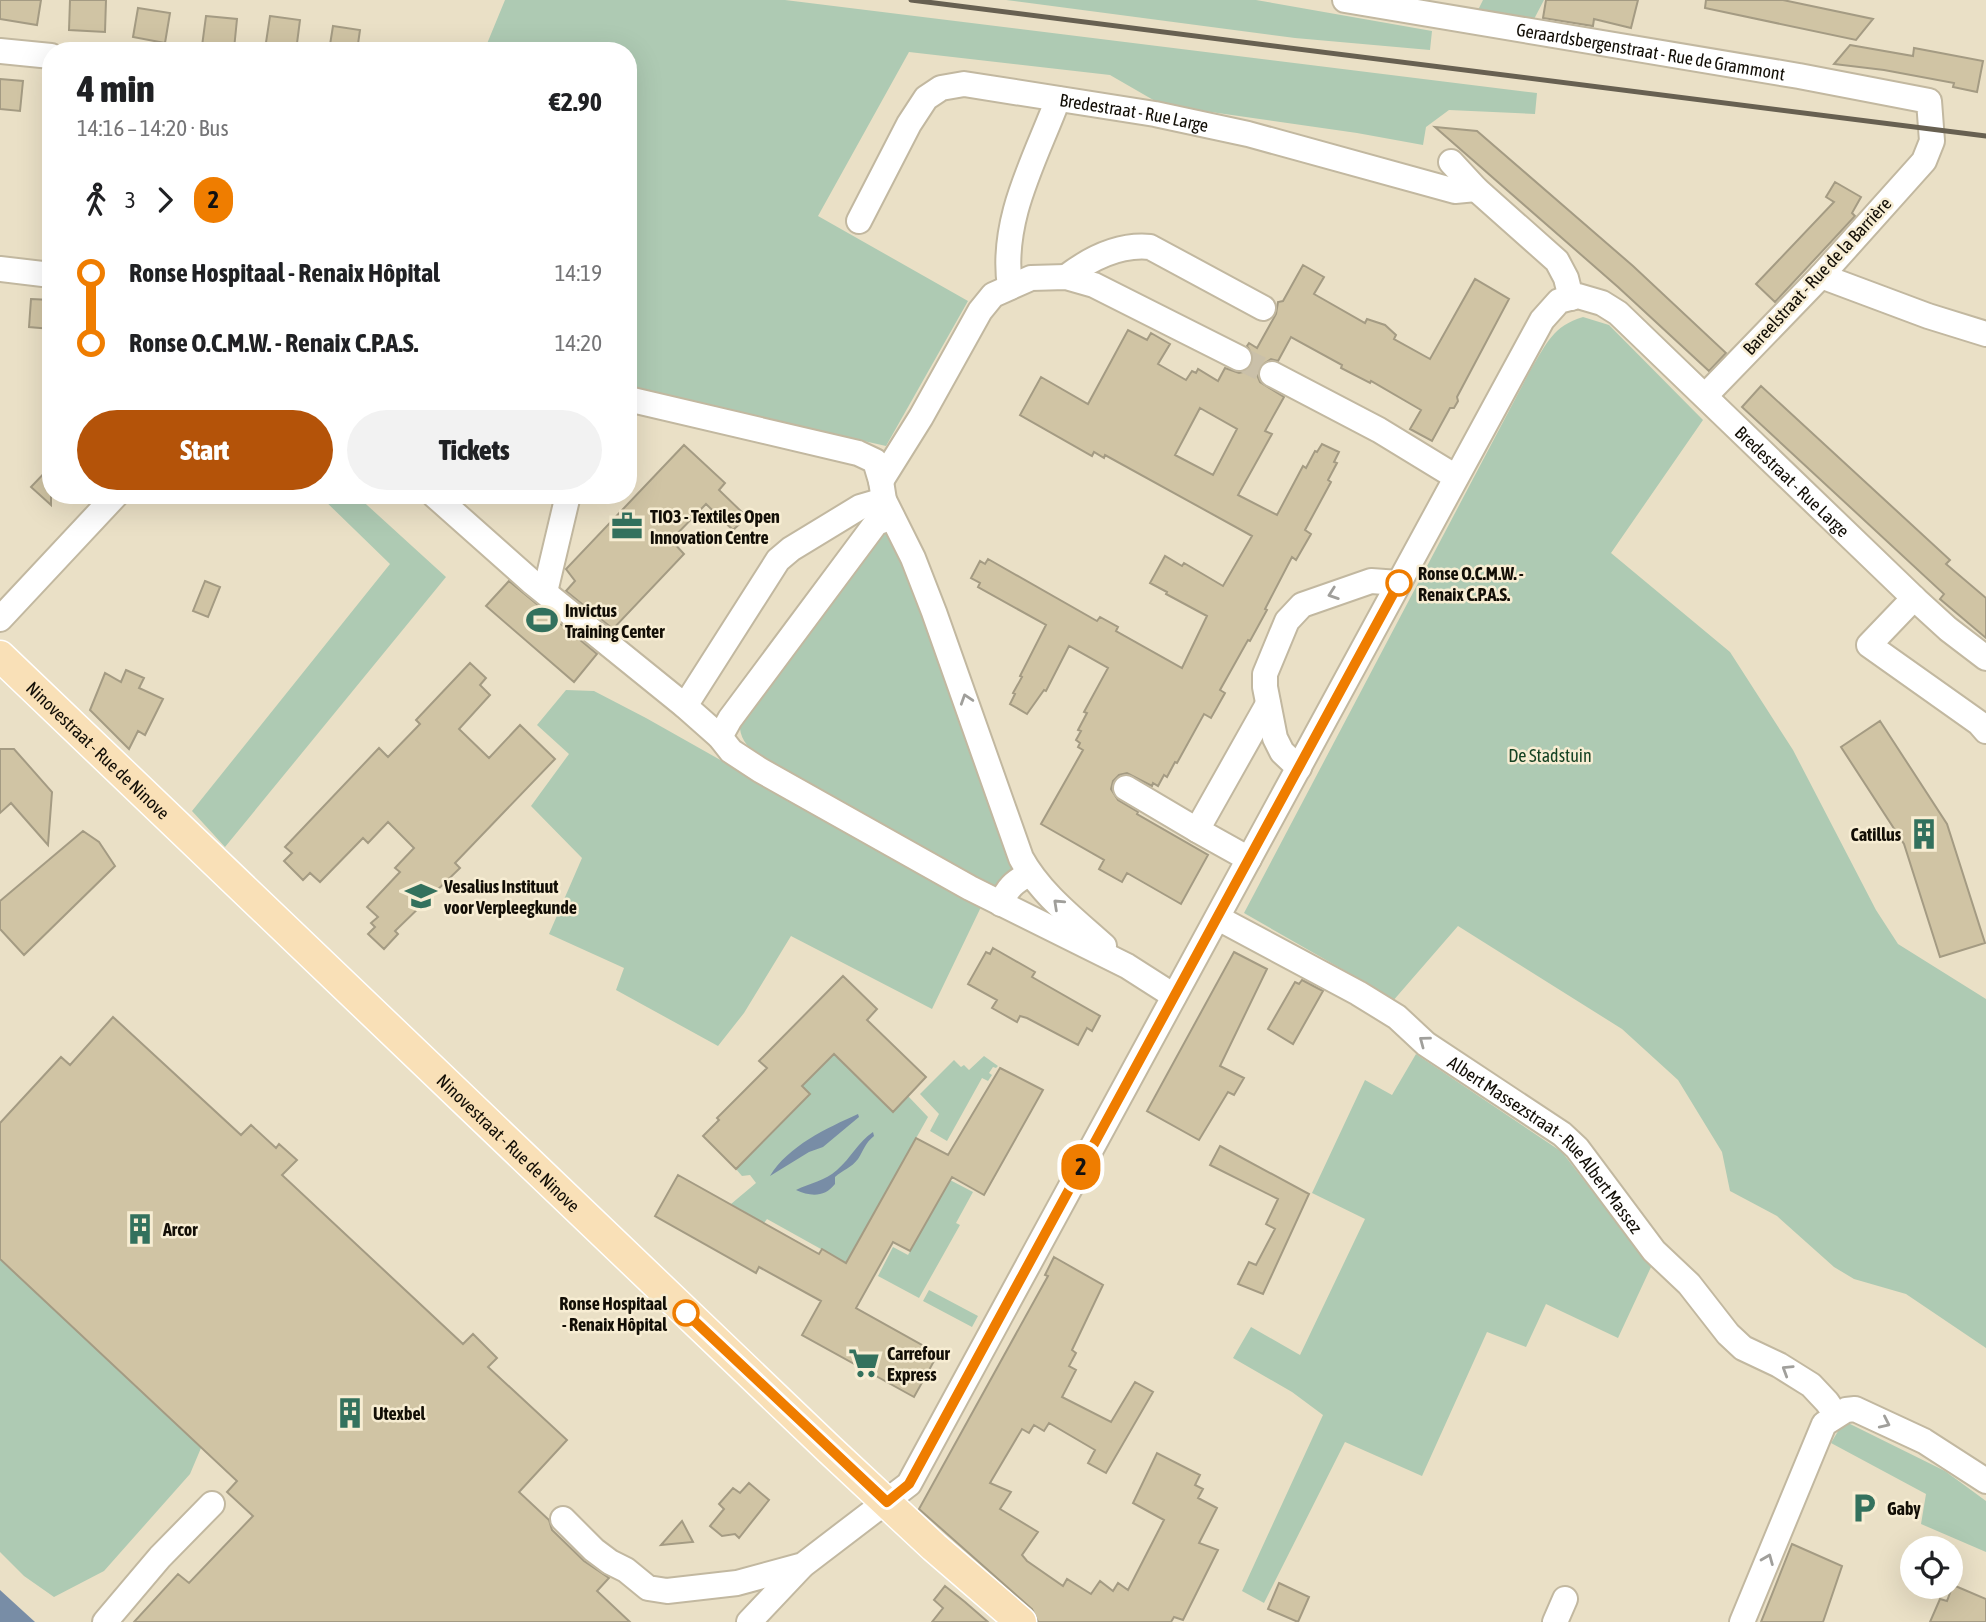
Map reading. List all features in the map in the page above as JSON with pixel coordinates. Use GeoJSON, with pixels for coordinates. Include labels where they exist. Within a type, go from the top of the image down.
{"type":"FeatureCollection","features":[{"type":"Feature","properties":{"kind":"main road","name":"Ninovestraat - Rue de Ninove"},"geometry":{"type":"LineString","coordinates":[[0,656],[545,1179],[934,1547],[1021,1622]]}},
{"type":"Feature","properties":{"kind":"street","name":"Geraardsbergenstraat - Rue de Grammont"},"geometry":{"type":"LineString","coordinates":[[1345,0],[1915,97],[1929,101],[1932,129],[1928,155]]}},
{"type":"Feature","properties":{"kind":"street"},"geometry":{"type":"LineString","coordinates":[[0,51],[42,55]]}},
{"type":"Feature","properties":{"kind":"street","name":"Bredestraat - Rue Large"},"geometry":{"type":"LineString","coordinates":[[859,221],[909,124],[926,98],[942,88],[964,84],[1155,114],[1248,134],[1455,191],[1476,189]]}},
{"type":"Feature","properties":{"kind":"street"},"geometry":{"type":"LineString","coordinates":[[1010,287],[1008,271],[1016,205],[1023,181],[1058,99]]}},
{"type":"Feature","properties":{"kind":"street","name":"Bareelstraat - Rue de la Barrière"},"geometry":{"type":"LineString","coordinates":[[1705,396],[1821,275],[1928,155]]}},
{"type":"Feature","properties":{"kind":"street"},"geometry":{"type":"LineString","coordinates":[[749,1622],[803,1565],[909,1484],[1542,320],[1559,301],[1571,298],[1566,278],[1557,261],[1476,189],[1451,162]]}},
{"type":"Feature","properties":{"kind":"street"},"geometry":{"type":"LineString","coordinates":[[1066,277],[1101,256],[1132,245],[1150,247],[1263,308]]}},
{"type":"Feature","properties":{"kind":"street"},"geometry":{"type":"LineString","coordinates":[[0,269],[42,274]]}},
{"type":"Feature","properties":{"kind":"street"},"geometry":{"type":"LineString","coordinates":[[1821,275],[1928,316],[1986,334]]}},
{"type":"Feature","properties":{"kind":"street"},"geometry":{"type":"LineString","coordinates":[[720,737],[730,719],[888,506],[921,417],[980,311],[993,295],[1031,278],[1066,277],[1094,285],[1239,358]]}},
{"type":"Feature","properties":{"kind":"street","name":"Bredestraat - Rue Large"},"geometry":{"type":"LineString","coordinates":[[1571,298],[1578,296],[1602,303],[1618,313],[1914,598],[1986,658]]}},
{"type":"Feature","properties":{"kind":"street"},"geometry":{"type":"LineString","coordinates":[[1272,374],[1379,430],[1455,477]]}},
{"type":"Feature","properties":{"kind":"street"},"geometry":{"type":"LineString","coordinates":[[637,401],[858,453],[876,461],[888,506],[913,558],[934,612],[1021,858],[1029,874],[1052,898],[1127,966]]}},
{"type":"Feature","properties":{"kind":"street"},"geometry":{"type":"LineString","coordinates":[[0,619],[108,504]]}},
{"type":"Feature","properties":{"kind":"street"},"geometry":{"type":"LineString","coordinates":[[444,504],[545,592],[685,706],[720,737],[731,751],[1001,904],[1127,966],[1174,996]]}},
{"type":"Feature","properties":{"kind":"street"},"geometry":{"type":"LineString","coordinates":[[545,592],[566,504]]}},
{"type":"Feature","properties":{"kind":"street"},"geometry":{"type":"LineString","coordinates":[[685,706],[778,559],[860,507],[888,506]]}},
{"type":"Feature","properties":{"kind":"street"},"geometry":{"type":"LineString","coordinates":[[1299,768],[1282,752],[1275,738],[1268,704],[1265,674],[1278,640],[1294,611],[1302,605],[1371,581],[1399,583]]}},
{"type":"Feature","properties":{"kind":"street"},"geometry":{"type":"LineString","coordinates":[[1914,598],[1870,645],[1979,723],[1986,731]]}},
{"type":"Feature","properties":{"kind":"street"},"geometry":{"type":"LineString","coordinates":[[1197,830],[1268,704]]}},
{"type":"Feature","properties":{"kind":"street"},"geometry":{"type":"LineString","coordinates":[[1126,788],[1249,859]]}},
{"type":"Feature","properties":{"kind":"street"},"geometry":{"type":"LineString","coordinates":[[1001,904],[1006,891],[1029,874]]}},
{"type":"Feature","properties":{"kind":"street","name":"Albert Massezstraat - Rue Albert Massez"},"geometry":{"type":"LineString","coordinates":[[1218,918],[1388,1011],[1426,1044],[1562,1134],[1577,1148],[1654,1251],[1689,1284],[1728,1334],[1743,1348],[1779,1365],[1811,1385],[1828,1402],[1830,1420]]}},
{"type":"Feature","properties":{"kind":"street"},"geometry":{"type":"LineString","coordinates":[[1742,1622],[1830,1420],[1855,1409],[1924,1441],[1986,1481]]}},
{"type":"Feature","properties":{"kind":"street"},"geometry":{"type":"LineString","coordinates":[[105,1622],[160,1557],[212,1504]]}},
{"type":"Feature","properties":{"kind":"street"},"geometry":{"type":"LineString","coordinates":[[563,1519],[594,1550],[648,1588],[667,1591],[737,1583],[803,1565]]}},
{"type":"Feature","properties":{"kind":"street"},"geometry":{"type":"LineString","coordinates":[[1555,1622],[1565,1599]]}},
{"type":"Feature","properties":{"kind":"green space"},"geometry":{"type":"Polygon","coordinates":[[[505,0],[785,0],[1537,93],[1535,114],[1449,110],[1426,127],[1423,145],[1162,105],[1110,75],[909,52],[818,216],[968,301],[886,446],[637,390],[637,42],[488,42],[505,0]]]}},
{"type":"Feature","properties":{"kind":"green space"},"geometry":{"type":"Polygon","coordinates":[[[1006,0],[1256,0],[1432,31],[1430,50],[1295,38],[1006,0]]]}},
{"type":"Feature","properties":{"kind":"green space"},"geometry":{"type":"Polygon","coordinates":[[[1483,0],[1544,0],[1533,21],[1478,10],[1483,0]]]}},
{"type":"Feature","properties":{"kind":"green space","name":"De Stadstuin"},"geometry":{"type":"Polygon","coordinates":[[[1583,317],[1609,325],[1703,420],[1611,553],[1730,652],[1793,750],[1876,910],[1898,944],[1986,999],[1986,1348],[1906,1294],[1854,1279],[1834,1267],[1777,1216],[1730,1191],[1722,1152],[1678,1080],[1622,1029],[1458,926],[1392,1002],[1354,976],[1244,913],[1531,369],[1547,343],[1564,325],[1583,317]]]}},
{"type":"Feature","properties":{"kind":"green space"},"geometry":{"type":"Polygon","coordinates":[[[328,504],[366,504],[446,577],[225,847],[192,811],[390,564],[328,504]]]}},
{"type":"Feature","properties":{"kind":"green space"},"geometry":{"type":"Polygon","coordinates":[[[881,529],[895,535],[1017,869],[994,889],[759,756],[749,748],[741,734],[740,716],[881,529]]]}},
{"type":"Feature","properties":{"kind":"green space"},"geometry":{"type":"Polygon","coordinates":[[[566,690],[594,691],[646,718],[981,907],[932,1009],[791,936],[744,1013],[718,1046],[616,990],[624,968],[549,934],[582,858],[531,806],[569,754],[537,725],[566,690]]]}},
{"type":"Feature","properties":{"kind":"green space"},"geometry":{"type":"Polygon","coordinates":[[[1416,1054],[1562,1152],[1651,1267],[1618,1338],[1546,1304],[1526,1347],[1487,1332],[1422,1476],[1345,1442],[1264,1603],[1242,1591],[1323,1415],[1292,1392],[1233,1358],[1251,1327],[1300,1355],[1365,1219],[1312,1193],[1365,1080],[1392,1095],[1416,1054]]]}},
{"type":"Feature","properties":{"kind":"green space"},"geometry":{"type":"Polygon","coordinates":[[[834,1055],[893,1111],[908,1096],[928,1117],[846,1263],[767,1219],[764,1223],[731,1204],[756,1183],[750,1175],[742,1176],[736,1169],[810,1094],[802,1086],[834,1055]]]}},
{"type":"Feature","properties":{"kind":"green space"},"geometry":{"type":"Polygon","coordinates":[[[984,1056],[998,1066],[993,1067],[989,1073],[992,1075],[988,1081],[982,1078],[947,1141],[930,1131],[939,1114],[920,1094],[954,1060],[969,1070],[984,1056]]]}},
{"type":"Feature","properties":{"kind":"green space"},"geometry":{"type":"Polygon","coordinates":[[[950,1180],[973,1192],[956,1223],[960,1225],[919,1298],[878,1276],[893,1247],[908,1255],[950,1180]]]}},
{"type":"Feature","properties":{"kind":"green space"},"geometry":{"type":"Polygon","coordinates":[[[0,1259],[201,1448],[190,1474],[104,1571],[54,1597],[24,1576],[0,1552],[0,1259]]]}},
{"type":"Feature","properties":{"kind":"green space"},"geometry":{"type":"Polygon","coordinates":[[[929,1290],[978,1316],[972,1327],[923,1301],[929,1290]]]}},
{"type":"Feature","properties":{"kind":"green space"},"geometry":{"type":"Polygon","coordinates":[[[1844,1421],[1945,1471],[1986,1501],[1986,1552],[1963,1542],[1963,1536],[1949,1536],[1921,1524],[1926,1494],[1831,1443],[1844,1421]]]}},
{"type":"Feature","properties":{"kind":"water"},"geometry":{"type":"Polygon","coordinates":[[[858,1114],[859,1117],[823,1147],[809,1152],[770,1176],[798,1147],[858,1114]]]}},
{"type":"Feature","properties":{"kind":"water"},"geometry":{"type":"Polygon","coordinates":[[[873,1132],[874,1136],[858,1159],[835,1177],[835,1184],[831,1188],[817,1194],[796,1190],[832,1174],[873,1132]]]}},
{"type":"Feature","properties":{"kind":"water"},"geometry":{"type":"Polygon","coordinates":[[[0,1590],[35,1622],[0,1622],[0,1590]]]}},
{"type":"Feature","properties":{"kind":"building"},"geometry":{"type":"Polygon","coordinates":[[[0,0],[41,0],[37,25],[0,19],[0,0]]]}},
{"type":"Feature","properties":{"kind":"building"},"geometry":{"type":"Polygon","coordinates":[[[70,0],[106,0],[105,32],[69,30],[70,0]]]}},
{"type":"Feature","properties":{"kind":"building"},"geometry":{"type":"Polygon","coordinates":[[[1546,0],[1638,0],[1631,28],[1594,19],[1593,26],[1543,18],[1546,0]]]}},
{"type":"Feature","properties":{"kind":"building"},"geometry":{"type":"Polygon","coordinates":[[[1706,0],[1783,0],[1873,19],[1856,40],[1705,8],[1706,0]]]}},
{"type":"Feature","properties":{"kind":"building"},"geometry":{"type":"Polygon","coordinates":[[[138,8],[170,13],[165,42],[133,37],[138,8]]]}},
{"type":"Feature","properties":{"kind":"building"},"geometry":{"type":"Polygon","coordinates":[[[206,16],[237,19],[235,42],[203,42],[206,16]]]}},
{"type":"Feature","properties":{"kind":"building"},"geometry":{"type":"Polygon","coordinates":[[[270,16],[300,20],[297,42],[266,42],[270,16]]]}},
{"type":"Feature","properties":{"kind":"building"},"geometry":{"type":"Polygon","coordinates":[[[333,26],[360,30],[358,42],[330,42],[333,26]]]}},
{"type":"Feature","properties":{"kind":"building"},"geometry":{"type":"Polygon","coordinates":[[[1850,45],[1913,56],[1914,48],[1983,61],[1977,92],[1953,87],[1954,83],[1834,64],[1850,45]]]}},
{"type":"Feature","properties":{"kind":"building"},"geometry":{"type":"Polygon","coordinates":[[[0,79],[23,81],[20,111],[0,109],[0,79]]]}},
{"type":"Feature","properties":{"kind":"building"},"geometry":{"type":"Polygon","coordinates":[[[1435,127],[1477,131],[1633,266],[1726,353],[1709,371],[1618,287],[1435,127]]]}},
{"type":"Feature","properties":{"kind":"building"},"geometry":{"type":"Polygon","coordinates":[[[1835,182],[1861,197],[1852,213],[1855,216],[1775,302],[1756,284],[1834,202],[1826,197],[1835,182]]]}},
{"type":"Feature","properties":{"kind":"building"},"geometry":{"type":"Polygon","coordinates":[[[1303,265],[1324,277],[1314,294],[1365,323],[1367,319],[1385,325],[1396,335],[1394,339],[1430,359],[1475,279],[1509,299],[1457,397],[1458,401],[1454,408],[1450,408],[1432,441],[1410,429],[1421,410],[1371,381],[1370,383],[1341,368],[1342,365],[1291,337],[1278,361],[1271,359],[1259,367],[1257,375],[1260,382],[1284,397],[1265,431],[1272,434],[1238,495],[1277,515],[1303,466],[1306,468],[1315,451],[1317,452],[1322,444],[1339,452],[1334,462],[1337,463],[1328,480],[1331,482],[1305,530],[1311,534],[1296,560],[1292,557],[1265,609],[1267,610],[1220,690],[1225,693],[1211,718],[1204,714],[1177,763],[1175,762],[1167,777],[1164,775],[1158,786],[1153,783],[1152,786],[1127,773],[1119,775],[1113,781],[1111,789],[1118,800],[1208,855],[1181,904],[1127,873],[1122,882],[1099,869],[1104,860],[1041,824],[1083,750],[1078,747],[1080,743],[1076,740],[1081,731],[1078,730],[1087,713],[1084,712],[1108,668],[1069,646],[1046,691],[1044,690],[1027,714],[1010,704],[1022,677],[1020,676],[1046,625],[978,587],[980,583],[971,578],[980,561],[985,564],[988,559],[1097,621],[1100,617],[1118,627],[1116,631],[1182,668],[1207,616],[1150,583],[1165,556],[1182,566],[1184,563],[1223,586],[1252,536],[1105,455],[1104,458],[1094,452],[1092,456],[1020,415],[1041,377],[1088,404],[1128,330],[1147,340],[1151,333],[1170,344],[1158,364],[1186,380],[1192,371],[1196,373],[1198,369],[1218,381],[1225,368],[1239,373],[1247,371],[1254,358],[1247,346],[1249,343],[1257,348],[1276,314],[1278,302],[1283,301],[1303,265]],[[1200,408],[1175,455],[1213,475],[1237,429],[1200,408]]]}},
{"type":"Feature","properties":{"kind":"building"},"geometry":{"type":"Polygon","coordinates":[[[31,299],[42,300],[42,328],[29,327],[31,299]]]}},
{"type":"Feature","properties":{"kind":"building"},"geometry":{"type":"Polygon","coordinates":[[[1761,386],[1950,560],[1946,564],[1986,598],[1986,638],[1940,599],[1944,594],[1742,407],[1761,386]]]}},
{"type":"Feature","properties":{"kind":"building"},"geometry":{"type":"Polygon","coordinates":[[[684,445],[725,483],[719,490],[747,517],[733,530],[706,504],[671,540],[684,554],[613,629],[566,591],[575,581],[566,569],[628,504],[637,504],[637,494],[684,445]]]}},
{"type":"Feature","properties":{"kind":"building"},"geometry":{"type":"Polygon","coordinates":[[[42,475],[42,497],[31,487],[42,475]]]}},
{"type":"Feature","properties":{"kind":"building"},"geometry":{"type":"Polygon","coordinates":[[[205,581],[220,587],[208,617],[193,611],[205,581]]]}},
{"type":"Feature","properties":{"kind":"building"},"geometry":{"type":"Polygon","coordinates":[[[509,581],[597,654],[574,682],[486,606],[509,581]]]}},
{"type":"Feature","properties":{"kind":"building"},"geometry":{"type":"Polygon","coordinates":[[[470,663],[486,678],[480,685],[490,695],[459,729],[489,758],[520,725],[555,759],[455,863],[460,868],[395,931],[398,934],[384,949],[368,934],[375,927],[371,923],[378,917],[367,907],[400,872],[395,868],[414,848],[388,822],[368,843],[363,838],[320,882],[310,873],[303,880],[284,861],[292,853],[285,847],[379,748],[388,757],[420,724],[416,720],[470,663]]]}},
{"type":"Feature","properties":{"kind":"building"},"geometry":{"type":"Polygon","coordinates":[[[126,670],[144,678],[139,688],[163,699],[145,735],[138,731],[129,749],[90,710],[105,673],[121,682],[126,670]]]}},
{"type":"Feature","properties":{"kind":"building","name":"Catillus"},"geometry":{"type":"Polygon","coordinates":[[[1880,721],[1947,824],[1985,943],[1940,957],[1904,844],[1841,747],[1880,721]]]}},
{"type":"Feature","properties":{"kind":"building"},"geometry":{"type":"Polygon","coordinates":[[[0,749],[14,749],[52,792],[48,845],[11,803],[0,813],[0,749]]]}},
{"type":"Feature","properties":{"kind":"building"},"geometry":{"type":"Polygon","coordinates":[[[83,831],[99,842],[115,866],[24,955],[0,929],[0,901],[83,831]]]}},
{"type":"Feature","properties":{"kind":"building"},"geometry":{"type":"Polygon","coordinates":[[[993,948],[1035,972],[1032,977],[1100,1016],[1092,1031],[1087,1028],[1078,1045],[1027,1018],[1020,1016],[1017,1022],[992,1008],[997,1000],[968,984],[986,952],[990,954],[993,948]]]}},
{"type":"Feature","properties":{"kind":"building"},"geometry":{"type":"Polygon","coordinates":[[[1234,952],[1267,969],[1220,1066],[1244,1078],[1234,1095],[1228,1092],[1199,1140],[1147,1111],[1234,952]]]}},
{"type":"Feature","properties":{"kind":"building"},"geometry":{"type":"Polygon","coordinates":[[[843,976],[877,1009],[867,1020],[926,1077],[893,1112],[834,1054],[802,1086],[810,1094],[736,1169],[703,1136],[719,1120],[717,1118],[767,1068],[759,1061],[843,976]]]}},
{"type":"Feature","properties":{"kind":"building"},"geometry":{"type":"Polygon","coordinates":[[[1302,980],[1323,991],[1293,1044],[1268,1029],[1295,982],[1299,984],[1302,980]]]}},
{"type":"Feature","properties":{"kind":"building","name":"Utexbel"},"geometry":{"type":"Polygon","coordinates":[[[113,1017],[241,1135],[251,1125],[276,1148],[279,1144],[297,1160],[282,1175],[463,1344],[473,1334],[497,1358],[488,1367],[567,1440],[519,1492],[549,1520],[552,1530],[584,1561],[609,1578],[597,1591],[630,1622],[134,1622],[178,1574],[189,1583],[253,1516],[227,1492],[237,1481],[0,1259],[0,1123],[61,1057],[70,1065],[113,1017]]]}},
{"type":"Feature","properties":{"kind":"building"},"geometry":{"type":"Polygon","coordinates":[[[1000,1068],[1043,1090],[984,1195],[952,1177],[910,1251],[893,1242],[856,1308],[938,1354],[914,1397],[802,1335],[821,1301],[759,1267],[756,1273],[655,1216],[678,1175],[819,1254],[822,1249],[846,1263],[916,1138],[948,1155],[1000,1068]]]}},
{"type":"Feature","properties":{"kind":"building"},"geometry":{"type":"Polygon","coordinates":[[[1220,1146],[1309,1194],[1263,1294],[1238,1284],[1249,1262],[1256,1265],[1275,1229],[1266,1224],[1278,1199],[1210,1165],[1220,1146]]]}},
{"type":"Feature","properties":{"kind":"building"},"geometry":{"type":"Polygon","coordinates":[[[1054,1257],[1103,1285],[1072,1350],[1076,1353],[1069,1366],[1076,1370],[1062,1397],[1111,1422],[1135,1382],[1153,1392],[1106,1473],[1088,1463],[1095,1450],[1049,1423],[1044,1431],[1034,1425],[1029,1433],[1022,1429],[990,1483],[1011,1492],[1000,1509],[1038,1532],[1022,1555],[1027,1561],[1063,1586],[1067,1579],[1091,1594],[1100,1581],[1113,1591],[1118,1583],[1128,1590],[1164,1520],[1133,1503],[1157,1453],[1200,1475],[1195,1485],[1203,1489],[1198,1498],[1217,1508],[1199,1543],[1218,1550],[1183,1620],[1174,1617],[1171,1622],[1038,1622],[1032,1609],[919,1509],[1048,1276],[1045,1275],[1054,1257]]]}},
{"type":"Feature","properties":{"kind":"building"},"geometry":{"type":"Polygon","coordinates":[[[749,1483],[769,1500],[739,1538],[735,1534],[722,1536],[710,1526],[724,1509],[719,1504],[733,1488],[740,1493],[749,1483]]]}},
{"type":"Feature","properties":{"kind":"building"},"geometry":{"type":"Polygon","coordinates":[[[682,1521],[693,1542],[661,1545],[682,1521]]]}},
{"type":"Feature","properties":{"kind":"building"},"geometry":{"type":"Polygon","coordinates":[[[1792,1544],[1842,1566],[1823,1622],[1761,1622],[1792,1544]]]}},
{"type":"Feature","properties":{"kind":"building"},"geometry":{"type":"Polygon","coordinates":[[[1279,1583],[1309,1597],[1298,1622],[1268,1609],[1279,1583]]]}},
{"type":"Feature","properties":{"kind":"building"},"geometry":{"type":"Polygon","coordinates":[[[945,1586],[988,1622],[932,1622],[943,1608],[934,1600],[945,1586]]]}},
{"type":"Feature","properties":{"kind":"building"},"geometry":{"type":"Polygon","coordinates":[[[1963,1589],[1986,1599],[1986,1622],[1930,1622],[1940,1599],[1963,1599],[1963,1589]]]}},
{"type":"Feature","properties":{"kind":"tunnel"},"geometry":{"type":"LineString","coordinates":[[1239,358],[1272,374]]}},
{"type":"Feature","properties":{"kind":"railway"},"geometry":{"type":"LineString","coordinates":[[911,0],[1986,136]]}},
{"type":"Feature","properties":{"kind":"bus line","name":"2"},"geometry":{"type":"LineString","coordinates":[[686,1313],[887,1502],[909,1484],[1399,583]]}},
{"type":"Feature","properties":{"kind":"place","name":"TIO3 - Textiles Open Innovation Centre"},"geometry":{"type":"Point","coordinates":[627,526]}},
{"type":"Feature","properties":{"kind":"place","name":"Ronse O.C.M.W. - Renaix C.P.A.S."},"geometry":{"type":"Point","coordinates":[1399,583]}},
{"type":"Feature","properties":{"kind":"place","name":"Invictus Training Center"},"geometry":{"type":"Point","coordinates":[542,620]}},
{"type":"Feature","properties":{"kind":"place","name":"Catillus"},"geometry":{"type":"Point","coordinates":[1924,834]}},
{"type":"Feature","properties":{"kind":"place","name":"Vesalius Instituut voor Verpleegkunde"},"geometry":{"type":"Point","coordinates":[421,896]}},
{"type":"Feature","properties":{"kind":"place","name":"Arcor"},"geometry":{"type":"Point","coordinates":[140,1229]}},
{"type":"Feature","properties":{"kind":"place","name":"Ronse Hospitaal - Renaix Hôpital"},"geometry":{"type":"Point","coordinates":[686,1313]}},
{"type":"Feature","properties":{"kind":"place","name":"Carrefour Express"},"geometry":{"type":"Point","coordinates":[864,1363]}},
{"type":"Feature","properties":{"kind":"place","name":"Utexbel"},"geometry":{"type":"Point","coordinates":[350,1413]}},
{"type":"Feature","properties":{"kind":"place","name":"Gaby"},"geometry":{"type":"Point","coordinates":[1864,1508]}}]}
